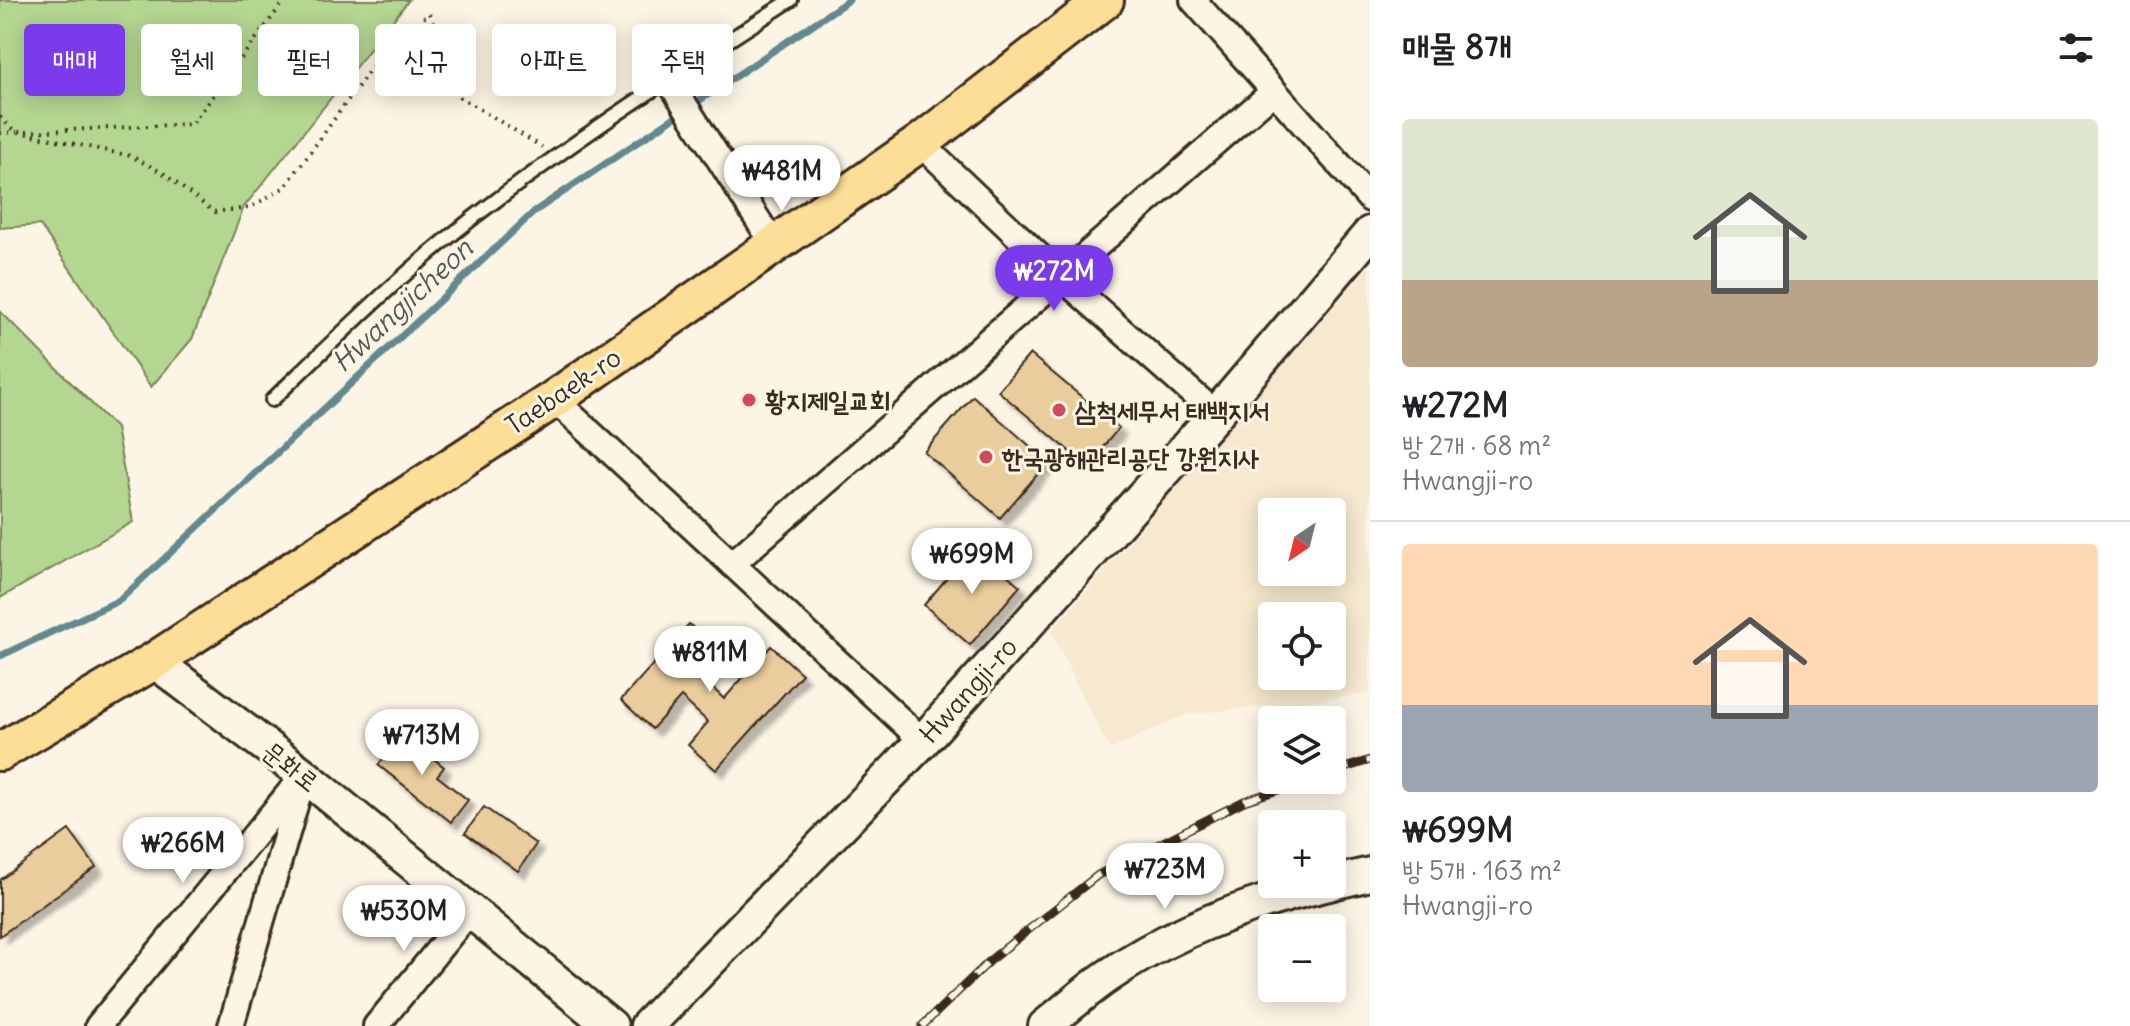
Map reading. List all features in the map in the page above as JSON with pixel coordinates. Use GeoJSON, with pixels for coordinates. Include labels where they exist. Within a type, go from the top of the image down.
{"type":"FeatureCollection","features":[{"type":"Feature","properties":{"kind":"main road","name":"Taebaek-ro"},"geometry":{"type":"LineString","coordinates":[[0,752],[154,661],[554,399],[920,143],[1105,0]]}},
{"type":"Feature","properties":{"kind":"street"},"geometry":{"type":"LineString","coordinates":[[1193,0],[1370,199]]}},
{"type":"Feature","properties":{"kind":"street"},"geometry":{"type":"LineString","coordinates":[[732,564],[1274,91]]}},
{"type":"Feature","properties":{"kind":"street"},"geometry":{"type":"LineString","coordinates":[[679,96],[774,245]]}},
{"type":"Feature","properties":{"kind":"street"},"geometry":{"type":"LineString","coordinates":[[920,143],[1060,276],[1216,414]]}},
{"type":"Feature","properties":{"kind":"street","name":"Hwangji-ro"},"geometry":{"type":"LineString","coordinates":[[647,1026],[923,741],[1216,414],[1370,233]]}},
{"type":"Feature","properties":{"kind":"street"},"geometry":{"type":"LineString","coordinates":[[554,399],[923,741]]}},
{"type":"Feature","properties":{"kind":"street","name":"문화로"},"geometry":{"type":"LineString","coordinates":[[154,661],[304,775],[611,1026]]}},
{"type":"Feature","properties":{"kind":"street"},"geometry":{"type":"LineString","coordinates":[[98,1026],[304,775]]}},
{"type":"Feature","properties":{"kind":"street"},"geometry":{"type":"LineString","coordinates":[[231,1026],[304,775]]}},
{"type":"Feature","properties":{"kind":"street"},"geometry":{"type":"LineString","coordinates":[[1346,880],[1370,874]]}},
{"type":"Feature","properties":{"kind":"street"},"geometry":{"type":"LineString","coordinates":[[1045,1026],[1109,975],[1179,935],[1283,898]]}},
{"type":"Feature","properties":{"kind":"street"},"geometry":{"type":"LineString","coordinates":[[376,1026],[470,911]]}},
{"type":"Feature","properties":{"kind":"lane"},"geometry":{"type":"LineString","coordinates":[[733,37],[791,0]]}},
{"type":"Feature","properties":{"kind":"lane"},"geometry":{"type":"LineString","coordinates":[[272,400],[390,287],[493,202],[644,96]]}},
{"type":"Feature","properties":{"kind":"path"},"geometry":{"type":"LineString","coordinates":[[0,133],[192,124],[285,0]]}},
{"type":"Feature","properties":{"kind":"path"},"geometry":{"type":"LineString","coordinates":[[0,117],[14,131],[131,156],[163,173],[214,212],[249,208],[285,187],[372,67],[429,13],[460,97],[557,157]]}},
{"type":"Feature","properties":{"kind":"shaded area"},"geometry":{"type":"Polygon","coordinates":[[[1370,265],[1370,694],[1184,715],[1110,750],[1051,632],[1370,265]]]}},
{"type":"Feature","properties":{"kind":"green space"},"geometry":{"type":"Polygon","coordinates":[[[0,0],[409,0],[390,24],[375,24],[375,43],[359,63],[359,24],[258,24],[258,96],[332,96],[244,207],[192,339],[151,387],[40,225],[0,228],[0,0]]]}},
{"type":"Feature","properties":{"kind":"green space"},"geometry":{"type":"Polygon","coordinates":[[[0,311],[116,428],[133,522],[0,598],[0,311]]]}},
{"type":"Feature","properties":{"kind":"building","name":"삼척세무서 태백지서"},"geometry":{"type":"Polygon","coordinates":[[[1030,354],[1119,428],[1087,466],[998,391],[1030,354]]]}},
{"type":"Feature","properties":{"kind":"building","name":"한국광해관리공단 강원지사"},"geometry":{"type":"Polygon","coordinates":[[[973,396],[1048,462],[1000,518],[924,452],[973,396]]]}},
{"type":"Feature","properties":{"kind":"building"},"geometry":{"type":"Polygon","coordinates":[[[974,546],[1020,586],[970,645],[924,605],[974,546]]]}},
{"type":"Feature","properties":{"kind":"building"},"geometry":{"type":"Polygon","coordinates":[[[689,624],[723,655],[702,678],[724,699],[771,646],[802,674],[716,770],[688,745],[708,722],[681,697],[652,729],[621,700],[689,624]]]}},
{"type":"Feature","properties":{"kind":"building"},"geometry":{"type":"Polygon","coordinates":[[[403,734],[444,767],[437,776],[468,800],[451,822],[378,765],[403,734]]]}},
{"type":"Feature","properties":{"kind":"building"},"geometry":{"type":"Polygon","coordinates":[[[484,807],[536,844],[518,871],[465,833],[484,807]]]}},
{"type":"Feature","properties":{"kind":"building"},"geometry":{"type":"Polygon","coordinates":[[[69,830],[96,867],[0,936],[0,880],[69,830]]]}},
{"type":"Feature","properties":{"kind":"waterway","name":"Hwangjicheon"},"geometry":{"type":"LineString","coordinates":[[0,656],[120,600],[535,211],[849,0]]}},
{"type":"Feature","properties":{"kind":"railway"},"geometry":{"type":"LineString","coordinates":[[1346,768],[1370,760]]}},
{"type":"Feature","properties":{"kind":"railway"},"geometry":{"type":"LineString","coordinates":[[922,1026],[994,957],[1098,875],[1244,801],[1266,794]]}},
{"type":"Feature","properties":{"kind":"place","name":"황지제일교회"},"geometry":{"type":"Point","coordinates":[749,400]}},
{"type":"Feature","properties":{"kind":"place","name":"삼척세무서 태백지서"},"geometry":{"type":"Point","coordinates":[1059,410]}},
{"type":"Feature","properties":{"kind":"place","name":"한국광해관리공단 강원지사"},"geometry":{"type":"Point","coordinates":[986,457]}}]}
